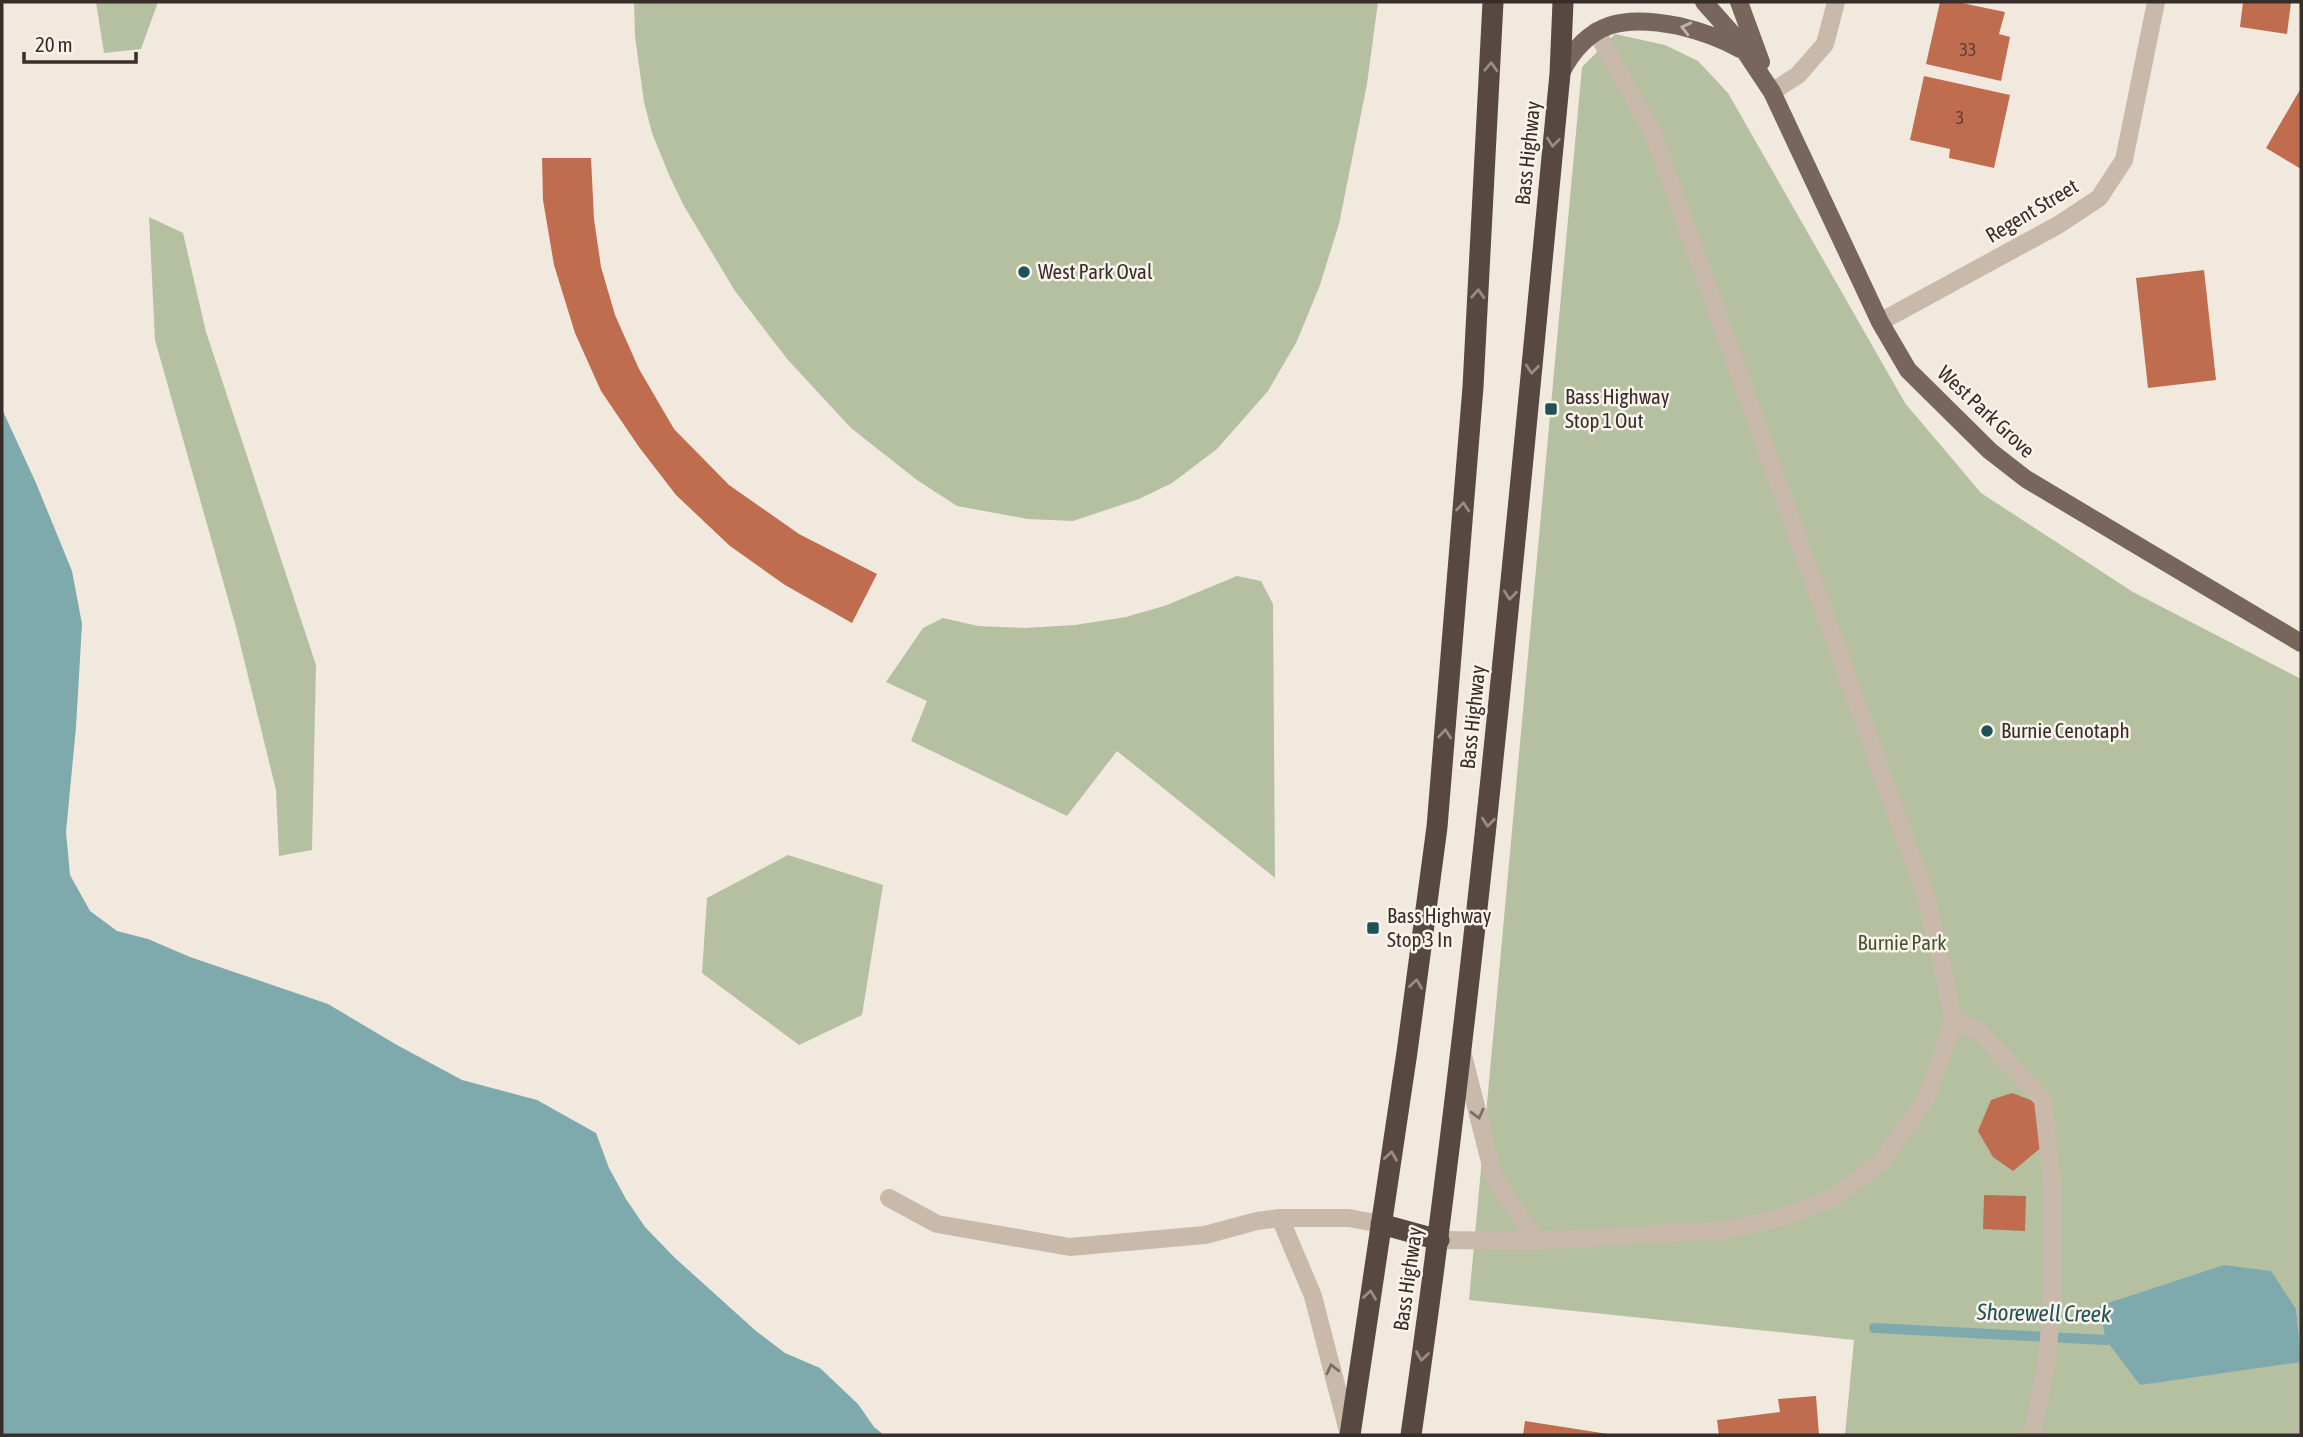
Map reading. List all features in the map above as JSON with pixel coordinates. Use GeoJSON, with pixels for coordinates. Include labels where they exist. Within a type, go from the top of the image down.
{"type":"FeatureCollection","features":[{"type":"Feature","properties":{"kind":"highway","name":"Bass Highway"},"geometry":{"type":"LineString","coordinates":[[1350,1435],[1407,1052],[1437,827],[1473,387],[1493,2]]}},
{"type":"Feature","properties":{"kind":"highway","name":"Bass Highway"},"geometry":{"type":"LineString","coordinates":[[1411,1435],[1439,1240],[1487,829],[1560,75],[1563,2]]}},
{"type":"Feature","properties":{"kind":"highway"},"geometry":{"type":"LineString","coordinates":[[1381,1224],[1439,1240]]}},
{"type":"Feature","properties":{"kind":"main road","name":"West Park Grove"},"geometry":{"type":"LineString","coordinates":[[1704,2],[1749,55],[1772,92]]}},
{"type":"Feature","properties":{"kind":"main road","name":"West Park Grove"},"geometry":{"type":"LineString","coordinates":[[1739,2],[1772,92],[1880,322],[1908,370],[1990,451],[2026,479],[2301,643]]}},
{"type":"Feature","properties":{"kind":"main road"},"geometry":{"type":"LineString","coordinates":[[1560,75],[1574,51],[1596,31],[1634,20],[1663,23],[1715,37],[1749,55]]}},
{"type":"Feature","properties":{"kind":"street"},"geometry":{"type":"LineString","coordinates":[[1772,92],[1798,75],[1825,44],[1836,2]]}},
{"type":"Feature","properties":{"kind":"street","name":"Regent Street"},"geometry":{"type":"LineString","coordinates":[[1880,322],[2058,225],[2099,198],[2124,160],[2156,2]]}},
{"type":"Feature","properties":{"kind":"street"},"geometry":{"type":"LineString","coordinates":[[1439,1240],[1536,1241],[1726,1230],[1780,1218],[1831,1199],[1881,1162],[1926,1099],[1954,1020],[1927,900],[1653,133],[1596,31]]}},
{"type":"Feature","properties":{"kind":"street"},"geometry":{"type":"LineString","coordinates":[[1954,1020],[1980,1032],[2043,1100],[2053,1189],[2053,1290],[2047,1361],[2032,1435]]}},
{"type":"Feature","properties":{"kind":"street"},"geometry":{"type":"LineString","coordinates":[[1461,1048],[1494,1178],[1536,1241]]}},
{"type":"Feature","properties":{"kind":"street"},"geometry":{"type":"LineString","coordinates":[[890,1198],[937,1224],[1070,1247],[1205,1235],[1257,1221],[1280,1218],[1349,1218],[1381,1224]]}},
{"type":"Feature","properties":{"kind":"street"},"geometry":{"type":"LineString","coordinates":[[1280,1218],[1313,1296],[1350,1435]]}},
{"type":"Feature","properties":{"kind":"green space"},"geometry":{"type":"Polygon","coordinates":[[[96,2],[158,2],[141,49],[104,53],[96,2]]]}},
{"type":"Feature","properties":{"kind":"green space","name":"West Park Oval"},"geometry":{"type":"Polygon","coordinates":[[[634,2],[1378,2],[1367,84],[1339,224],[1320,285],[1297,341],[1268,391],[1217,449],[1172,483],[1139,499],[1073,521],[1028,519],[957,506],[917,480],[851,428],[788,360],[735,291],[684,206],[652,133],[644,102],[635,36],[634,2]]]}},
{"type":"Feature","properties":{"kind":"green space","name":"Burnie Park"},"geometry":{"type":"Polygon","coordinates":[[[1615,34],[1665,45],[1698,61],[1728,93],[1905,403],[1981,493],[2133,592],[2301,679],[2301,1435],[1845,1435],[1854,1340],[1469,1300],[1582,67],[1615,34]]]}},
{"type":"Feature","properties":{"kind":"green space"},"geometry":{"type":"Polygon","coordinates":[[[149,217],[183,233],[206,332],[316,665],[312,850],[279,856],[276,790],[236,627],[155,340],[149,217]]]}},
{"type":"Feature","properties":{"kind":"green space"},"geometry":{"type":"Polygon","coordinates":[[[1237,576],[1261,581],[1273,604],[1275,878],[1117,751],[1067,816],[911,741],[927,701],[886,682],[923,628],[943,618],[978,626],[1025,628],[1075,625],[1126,617],[1167,605],[1237,576]]]}},
{"type":"Feature","properties":{"kind":"green space"},"geometry":{"type":"Polygon","coordinates":[[[788,855],[883,885],[862,1015],[799,1045],[702,973],[707,898],[788,855]]]}},
{"type":"Feature","properties":{"kind":"water"},"geometry":{"type":"Polygon","coordinates":[[[2,409],[72,571],[82,624],[66,832],[70,875],[90,911],[117,931],[148,939],[190,957],[328,1004],[462,1080],[537,1100],[596,1133],[609,1168],[645,1227],[756,1331],[785,1353],[820,1368],[858,1404],[874,1427],[884,1435],[2,1435],[2,409]]]}},
{"type":"Feature","properties":{"kind":"water"},"geometry":{"type":"Polygon","coordinates":[[[2224,1265],[2271,1271],[2296,1309],[2301,1362],[2140,1385],[2106,1340],[2099,1306],[2224,1265]]]}},
{"type":"Feature","properties":{"kind":"building"},"geometry":{"type":"Polygon","coordinates":[[[1940,2],[1957,2],[2005,12],[1999,34],[2010,37],[2001,81],[1926,64],[1940,2]]]}},
{"type":"Feature","properties":{"kind":"building"},"geometry":{"type":"Polygon","coordinates":[[[2243,2],[2291,2],[2287,34],[2240,27],[2243,2]]]}},
{"type":"Feature","properties":{"kind":"building"},"geometry":{"type":"Polygon","coordinates":[[[1924,76],[2010,95],[1994,168],[1949,158],[1950,149],[1910,140],[1924,76]]]}},
{"type":"Feature","properties":{"kind":"building"},"geometry":{"type":"Polygon","coordinates":[[[2301,88],[2301,169],[2266,148],[2301,88]]]}},
{"type":"Feature","properties":{"kind":"building"},"geometry":{"type":"Polygon","coordinates":[[[542,158],[591,158],[594,219],[601,267],[615,315],[639,369],[674,429],[729,485],[799,534],[877,574],[852,623],[785,585],[730,546],[676,495],[601,391],[575,333],[554,265],[543,200],[542,158]]]}},
{"type":"Feature","properties":{"kind":"building"},"geometry":{"type":"Polygon","coordinates":[[[2204,270],[2216,380],[2148,388],[2136,278],[2204,270]]]}},
{"type":"Feature","properties":{"kind":"building"},"geometry":{"type":"Polygon","coordinates":[[[2012,1093],[2036,1102],[2043,1146],[2013,1171],[1993,1157],[1978,1131],[1991,1100],[2012,1093]]]}},
{"type":"Feature","properties":{"kind":"building"},"geometry":{"type":"Polygon","coordinates":[[[1984,1195],[2026,1196],[2025,1231],[1983,1229],[1984,1195]]]}},
{"type":"Feature","properties":{"kind":"building"},"geometry":{"type":"Polygon","coordinates":[[[1816,1396],[1819,1435],[1719,1435],[1717,1420],[1780,1412],[1778,1399],[1816,1396]]]}},
{"type":"Feature","properties":{"kind":"building"},"geometry":{"type":"Polygon","coordinates":[[[1525,1421],[1608,1434],[1608,1435],[1523,1435],[1525,1421]]]}},
{"type":"Feature","properties":{"kind":"waterway","name":"Shorewell Creek"},"geometry":{"type":"LineString","coordinates":[[1874,1328],[2106,1340],[2117,1337]]}},
{"type":"Feature","properties":{"kind":"place","name":"West Park Oval"},"geometry":{"type":"Point","coordinates":[1024,272]}},
{"type":"Feature","properties":{"kind":"place","name":"Bass Highway Stop 1 Out"},"geometry":{"type":"Point","coordinates":[1551,409]}},
{"type":"Feature","properties":{"kind":"place","name":"Burnie Cenotaph"},"geometry":{"type":"Point","coordinates":[1987,731]}},
{"type":"Feature","properties":{"kind":"place","name":"Bass Highway Stop 3 In"},"geometry":{"type":"Point","coordinates":[1373,928]}}]}
